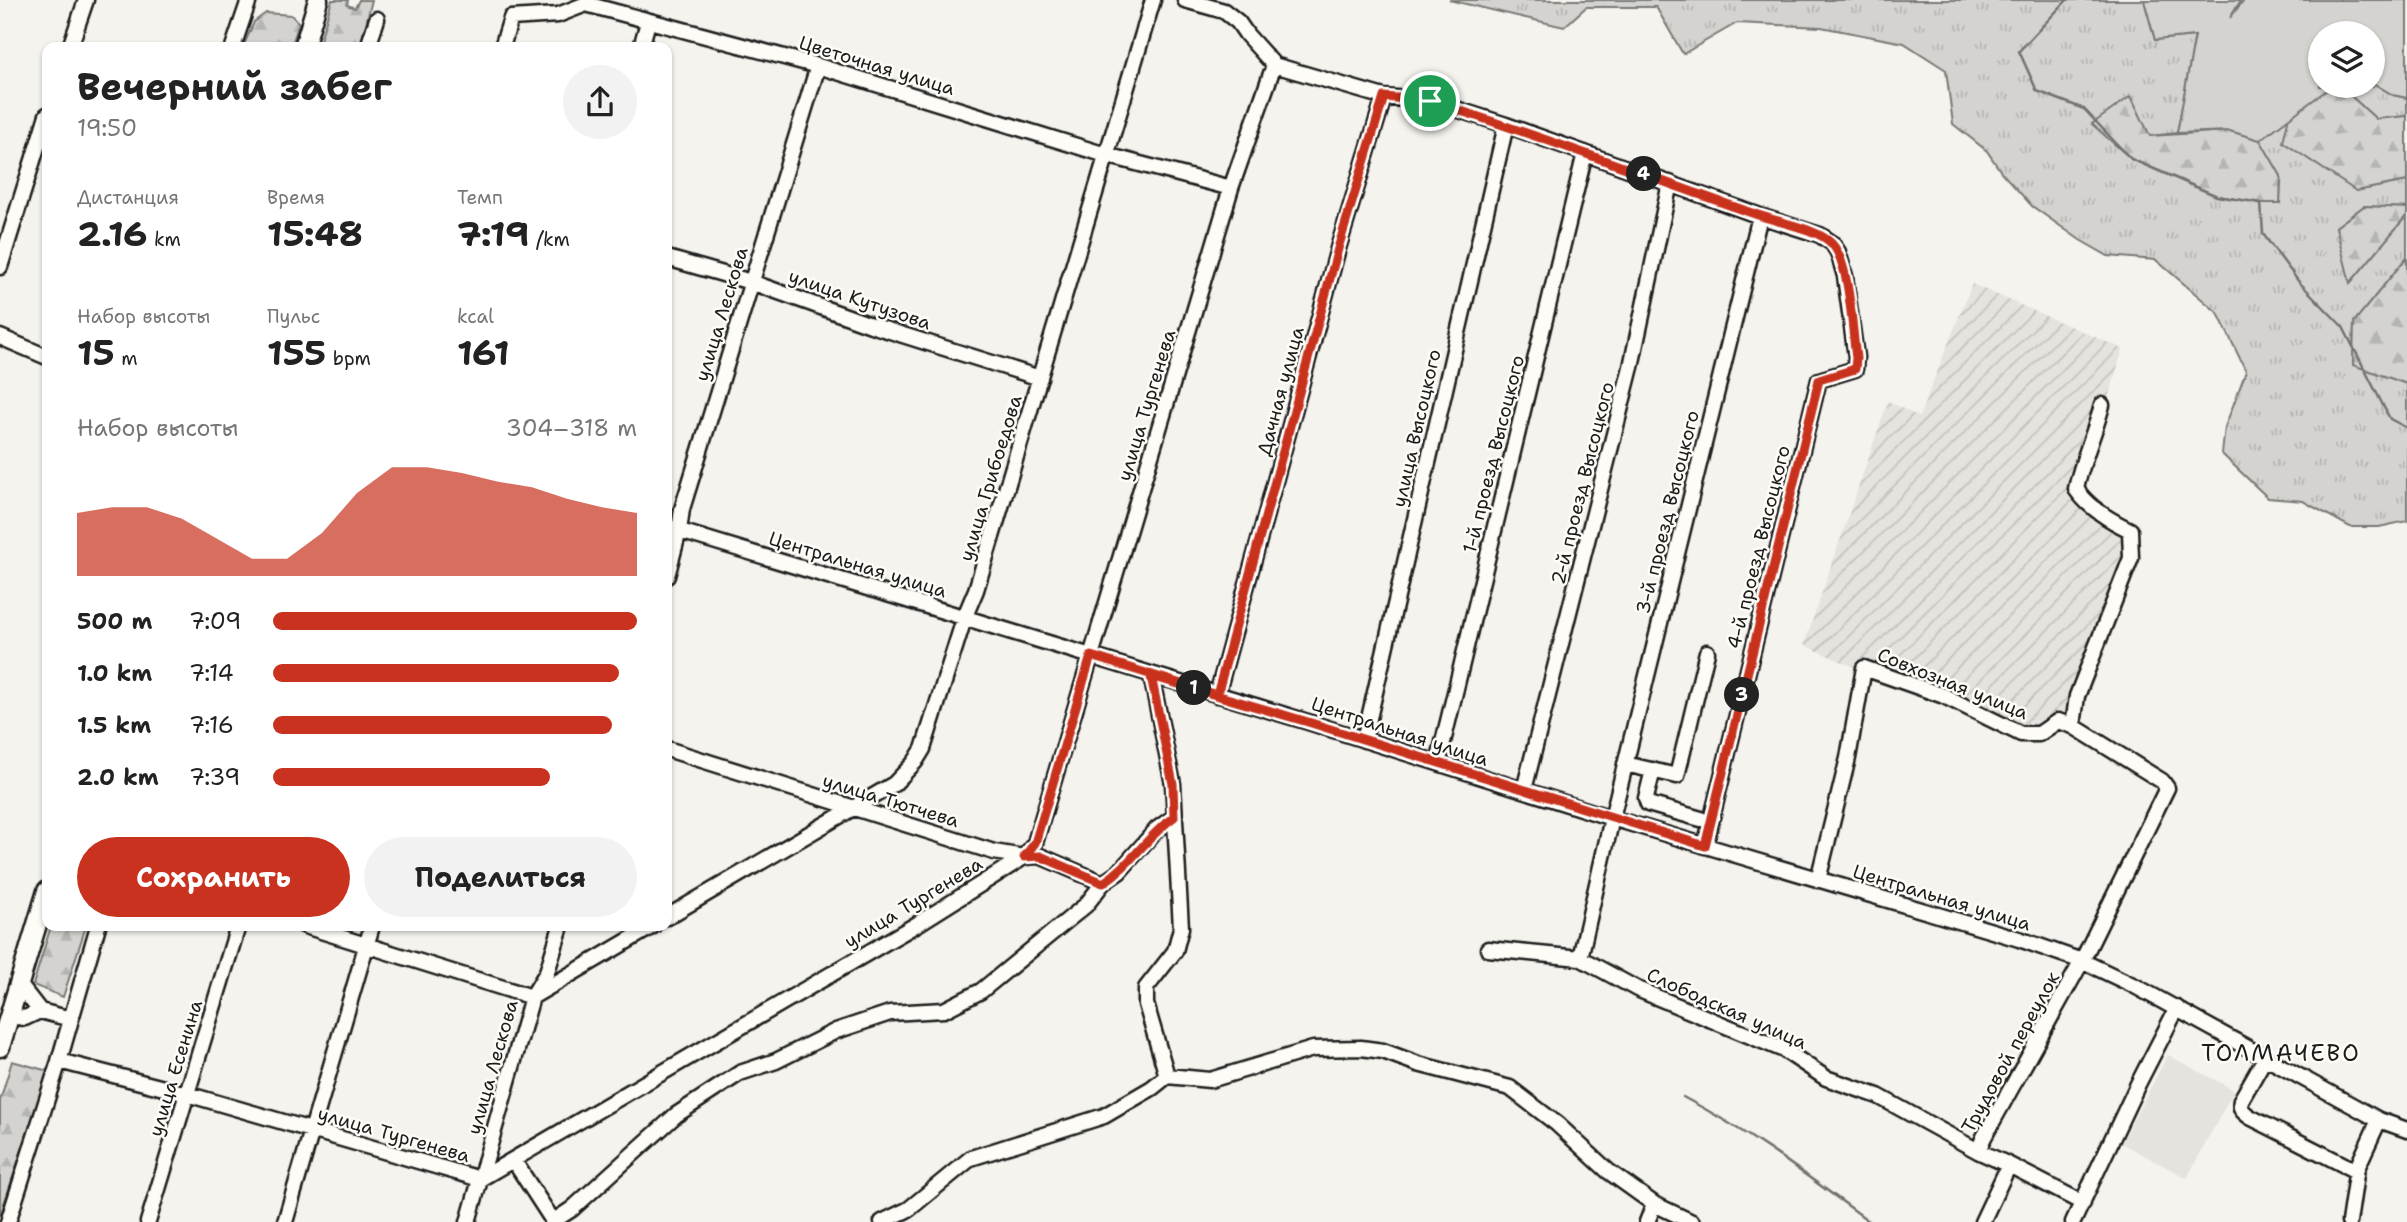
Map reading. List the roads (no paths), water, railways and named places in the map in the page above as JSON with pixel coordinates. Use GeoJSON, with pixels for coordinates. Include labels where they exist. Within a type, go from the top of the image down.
{"type":"FeatureCollection","features":[{"type":"Feature","properties":{"kind":"main road"},"geometry":{"type":"LineString","coordinates":[[305,42],[318,0]]}},
{"type":"Feature","properties":{"kind":"main road"},"geometry":{"type":"LineString","coordinates":[[0,1046],[42,908]]}},
{"type":"Feature","properties":{"kind":"street"},"geometry":{"type":"LineString","coordinates":[[72,42],[86,0]]}},
{"type":"Feature","properties":{"kind":"street"},"geometry":{"type":"LineString","coordinates":[[235,42],[248,0]]}},
{"type":"Feature","properties":{"kind":"street","name":"улица Грибоедова"},"geometry":{"type":"LineString","coordinates":[[672,914],[894,784],[915,762],[923,749],[965,616],[976,590],[1153,0]]}},
{"type":"Feature","properties":{"kind":"street"},"geometry":{"type":"LineString","coordinates":[[1185,0],[1224,11],[1238,22],[1274,65],[1384,97],[1430,101],[1506,125],[1760,216]]}},
{"type":"Feature","properties":{"kind":"street","name":"Цветочная улица"},"geometry":{"type":"LineString","coordinates":[[504,42],[511,18],[558,15],[586,2],[648,22],[818,66],[1106,155],[1231,188]]}},
{"type":"Feature","properties":{"kind":"street"},"geometry":{"type":"LineString","coordinates":[[370,42],[377,19]]}},
{"type":"Feature","properties":{"kind":"street"},"geometry":{"type":"LineString","coordinates":[[642,42],[648,22]]}},
{"type":"Feature","properties":{"kind":"street","name":"улица Тургенева"},"geometry":{"type":"LineString","coordinates":[[59,1061],[312,1129],[480,1179],[919,923],[1024,857],[1035,843],[1231,188],[1274,65]]}},
{"type":"Feature","properties":{"kind":"street","name":"улица Лескова"},"geometry":{"type":"LineString","coordinates":[[673,529],[682,509],[818,66]]}},
{"type":"Feature","properties":{"kind":"street","name":"Дачная улица"},"geometry":{"type":"LineString","coordinates":[[1217,695],[1339,245],[1384,97]]}},
{"type":"Feature","properties":{"kind":"street","name":"улица Высоцкого"},"geometry":{"type":"LineString","coordinates":[[1364,740],[1506,125]]}},
{"type":"Feature","properties":{"kind":"street"},"geometry":{"type":"LineString","coordinates":[[0,267],[42,131]]}},
{"type":"Feature","properties":{"kind":"street","name":"1-й проезд Высоцкого"},"geometry":{"type":"LineString","coordinates":[[1438,763],[1585,153]]}},
{"type":"Feature","properties":{"kind":"street","name":"2-й проезд Высоцкого"},"geometry":{"type":"LineString","coordinates":[[1524,790],[1631,367],[1670,183]]}},
{"type":"Feature","properties":{"kind":"street","name":"4-й проезд Высоцкого"},"geometry":{"type":"LineString","coordinates":[[1705,846],[1819,380],[1855,369],[1856,358],[1845,276],[1838,252],[1832,243],[1820,235],[1760,216]]}},
{"type":"Feature","properties":{"kind":"street","name":"3-й проезд Высоцкого"},"geometry":{"type":"LineString","coordinates":[[1580,958],[1760,216]]}},
{"type":"Feature","properties":{"kind":"street","name":"улица Кутузова"},"geometry":{"type":"LineString","coordinates":[[672,259],[751,282],[871,325],[1040,378]]}},
{"type":"Feature","properties":{"kind":"street"},"geometry":{"type":"LineString","coordinates":[[0,337],[42,356]]}},
{"type":"Feature","properties":{"kind":"street"},"geometry":{"type":"LineString","coordinates":[[2082,961],[2167,788],[2162,780],[2073,726],[2077,696],[2131,558],[2130,530],[2108,519],[2076,489],[2102,405]]}},
{"type":"Feature","properties":{"kind":"street","name":"Центральная улица"},"geometry":{"type":"LineString","coordinates":[[673,529],[965,616],[1612,818],[2019,939],[2082,961],[2177,1009],[2379,1120],[2407,1130]]}},
{"type":"Feature","properties":{"kind":"street"},"geometry":{"type":"LineString","coordinates":[[1625,764],[1677,776],[1707,652]]}},
{"type":"Feature","properties":{"kind":"street","name":"Совхозная улица"},"geometry":{"type":"LineString","coordinates":[[1818,880],[1848,758],[1864,668],[1944,696],[2021,734],[2039,734],[2058,721],[2073,726]]}},
{"type":"Feature","properties":{"kind":"street"},"geometry":{"type":"LineString","coordinates":[[1151,676],[1173,784],[1181,928],[1175,951],[1146,988],[1146,1004],[1167,1076]]}},
{"type":"Feature","properties":{"kind":"street","name":"улица Тютчева"},"geometry":{"type":"LineString","coordinates":[[672,752],[994,852],[1024,857],[1040,856],[1103,883]]}},
{"type":"Feature","properties":{"kind":"street"},"geometry":{"type":"LineString","coordinates":[[1653,770],[1646,798],[1648,804],[1701,820]]}},
{"type":"Feature","properties":{"kind":"street"},"geometry":{"type":"LineString","coordinates":[[514,1161],[552,1221],[572,1209],[676,1115],[740,1073],[776,1061],[836,1031],[890,1013],[936,1011],[981,991],[1086,905],[1103,883],[1119,872],[1157,829],[1174,817]]}},
{"type":"Feature","properties":{"kind":"street"},"geometry":{"type":"LineString","coordinates":[[8,1222],[97,931]]}},
{"type":"Feature","properties":{"kind":"street","name":"улица Есенина"},"geometry":{"type":"LineString","coordinates":[[148,1222],[236,931]]}},
{"type":"Feature","properties":{"kind":"street"},"geometry":{"type":"LineString","coordinates":[[322,931],[532,997],[644,931]]}},
{"type":"Feature","properties":{"kind":"street"},"geometry":{"type":"LineString","coordinates":[[285,1222],[371,931]]}},
{"type":"Feature","properties":{"kind":"street","name":"улица Лескова"},"geometry":{"type":"LineString","coordinates":[[468,1222],[532,997],[547,972],[560,931]]}},
{"type":"Feature","properties":{"kind":"street","name":"Слободская улица"},"geometry":{"type":"LineString","coordinates":[[1488,949],[1580,958],[1637,989],[1784,1050],[1826,1078],[1878,1096],[1978,1151]]}},
{"type":"Feature","properties":{"kind":"street","name":"Трудовой переулок"},"geometry":{"type":"LineString","coordinates":[[2082,961],[1978,1151],[2083,1203]]}},
{"type":"Feature","properties":{"kind":"street"},"geometry":{"type":"LineString","coordinates":[[19,984],[40,1011],[71,1019]]}},
{"type":"Feature","properties":{"kind":"street"},"geometry":{"type":"LineString","coordinates":[[2073,1222],[2138,1084],[2177,1009]]}},
{"type":"Feature","properties":{"kind":"street"},"geometry":{"type":"LineString","coordinates":[[9,1016],[26,1018],[40,1011]]}},
{"type":"Feature","properties":{"kind":"street"},"geometry":{"type":"LineString","coordinates":[[882,1222],[909,1209],[971,1158],[1104,1116],[1167,1076],[1210,1080],[1313,1049],[1361,1048],[1383,1051],[1418,1064],[1510,1088],[1557,1124],[1608,1171],[1654,1204],[1692,1222]]}},
{"type":"Feature","properties":{"kind":"street"},"geometry":{"type":"LineString","coordinates":[[2264,1058],[2241,1100],[2243,1112],[2356,1171]]}},
{"type":"Feature","properties":{"kind":"street"},"geometry":{"type":"LineString","coordinates":[[2349,1222],[2356,1171],[2379,1120]]}},
{"type":"Feature","properties":{"kind":"street"},"geometry":{"type":"LineString","coordinates":[[1982,1222],[2009,1165]]}},
{"type":"Feature","properties":{"kind":"street"},"geometry":{"type":"LineString","coordinates":[[1647,1222],[1654,1204]]}},
{"type":"Feature","properties":{"kind":"waterway"},"geometry":{"type":"LineString","coordinates":[[2067,0],[2019,51],[2037,91],[2084,109],[2131,159],[2217,196],[2261,203],[2263,234],[2299,282],[2343,327],[2390,419],[2407,428]]}},
{"type":"Feature","properties":{"kind":"waterway"},"geometry":{"type":"LineString","coordinates":[[1683,1097],[1756,1140],[1870,1222]]}},
{"type":"Feature","properties":{"kind":"district","name":"ТОЛМАЧЕВО"},"geometry":{"type":"Point","coordinates":[2281,1053]}}]}
